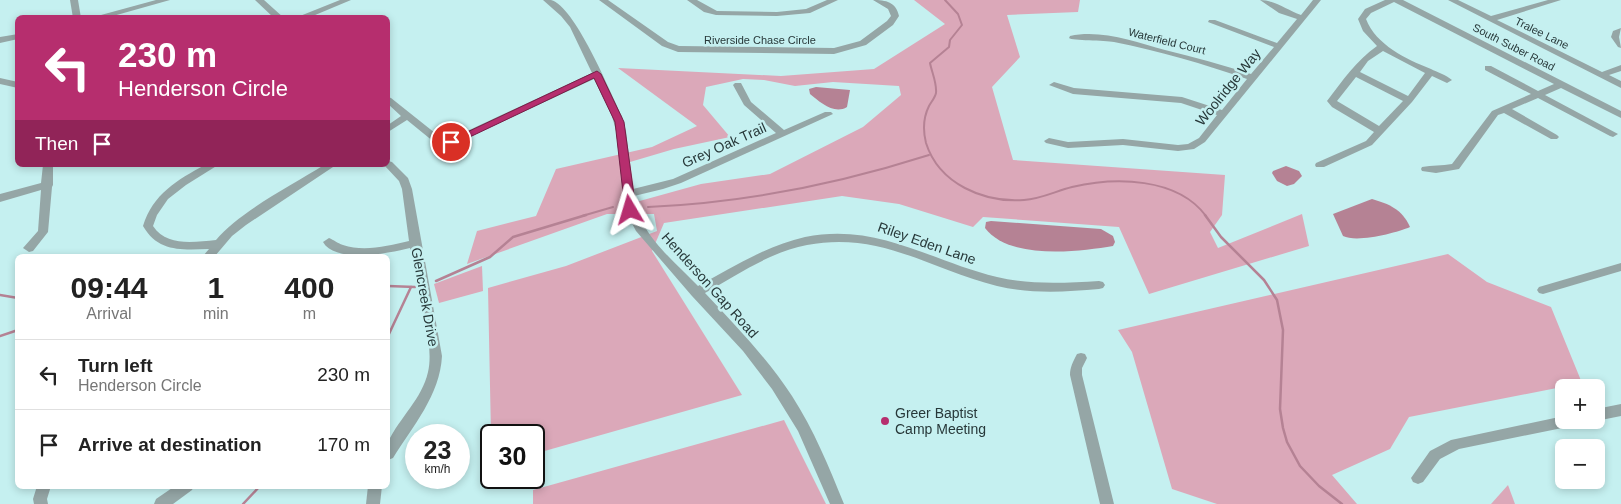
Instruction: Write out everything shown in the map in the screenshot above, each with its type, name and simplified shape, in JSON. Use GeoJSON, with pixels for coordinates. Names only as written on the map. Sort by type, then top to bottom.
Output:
{"type":"FeatureCollection","features":[{"type":"Feature","properties":{"kind":"street"},"geometry":{"type":"LineString","coordinates":[[74,0],[76,15]]}},
{"type":"Feature","properties":{"kind":"street"},"geometry":{"type":"LineString","coordinates":[[106,15],[166,0]]}},
{"type":"Feature","properties":{"kind":"street"},"geometry":{"type":"LineString","coordinates":[[259,0],[276,15]]}},
{"type":"Feature","properties":{"kind":"street"},"geometry":{"type":"LineString","coordinates":[[307,15],[347,0]]}},
{"type":"Feature","properties":{"kind":"street","name":"Henderson Gap Road"},"geometry":{"type":"LineString","coordinates":[[547,0],[571,22],[620,122],[630,210],[641,231],[778,385],[806,432],[838,504]]}},
{"type":"Feature","properties":{"kind":"street","name":"Riverside Chase Circle"},"geometry":{"type":"LineString","coordinates":[[603,0],[665,44],[678,50],[806,52],[842,50],[868,40],[890,23],[895,16],[889,6],[877,0]]}},
{"type":"Feature","properties":{"kind":"street"},"geometry":{"type":"LineString","coordinates":[[691,0],[716,13],[776,14],[807,11],[834,0]]}},
{"type":"Feature","properties":{"kind":"street"},"geometry":{"type":"LineString","coordinates":[[1264,0],[1282,11],[1302,18]]}},
{"type":"Feature","properties":{"kind":"street","name":"Woolridge Way"},"geometry":{"type":"LineString","coordinates":[[1049,141],[1068,145],[1123,142],[1183,148],[1195,145],[1202,140],[1224,114],[1317,0]]}},
{"type":"Feature","properties":{"kind":"street"},"geometry":{"type":"LineString","coordinates":[[1392,0],[1368,11],[1362,19],[1363,26],[1382,47],[1446,80]]}},
{"type":"Feature","properties":{"kind":"street","name":"South Suber Road"},"geometry":{"type":"LineString","coordinates":[[1398,0],[1621,115]]}},
{"type":"Feature","properties":{"kind":"street","name":"Tralee Lane"},"geometry":{"type":"LineString","coordinates":[[1452,0],[1621,85]]}},
{"type":"Feature","properties":{"kind":"street"},"geometry":{"type":"LineString","coordinates":[[1490,19],[1558,0]]}},
{"type":"Feature","properties":{"kind":"street"},"geometry":{"type":"LineString","coordinates":[[1212,22],[1279,46]]}},
{"type":"Feature","properties":{"kind":"street"},"geometry":{"type":"LineString","coordinates":[[1621,31],[1616,33],[1615,37],[1621,45]]}},
{"type":"Feature","properties":{"kind":"street","name":"Waterfield Court"},"geometry":{"type":"LineString","coordinates":[[1073,38],[1089,36],[1124,42],[1206,62],[1253,78]]}},
{"type":"Feature","properties":{"kind":"street"},"geometry":{"type":"LineString","coordinates":[[0,40],[15,37]]}},
{"type":"Feature","properties":{"kind":"street"},"geometry":{"type":"LineString","coordinates":[[1380,131],[1333,103],[1333,100],[1365,59],[1382,47]]}},
{"type":"Feature","properties":{"kind":"street"},"geometry":{"type":"LineString","coordinates":[[1488,68],[1613,134]]}},
{"type":"Feature","properties":{"kind":"street"},"geometry":{"type":"LineString","coordinates":[[1602,75],[1621,68]]}},
{"type":"Feature","properties":{"kind":"street"},"geometry":{"type":"LineString","coordinates":[[1354,72],[1409,100]]}},
{"type":"Feature","properties":{"kind":"street"},"geometry":{"type":"LineString","coordinates":[[1320,164],[1369,143],[1409,100],[1431,72]]}},
{"type":"Feature","properties":{"kind":"street"},"geometry":{"type":"LineString","coordinates":[[390,102],[437,140],[451,142],[597,74]]}},
{"type":"Feature","properties":{"kind":"street"},"geometry":{"type":"LineString","coordinates":[[0,81],[15,84]]}},
{"type":"Feature","properties":{"kind":"street"},"geometry":{"type":"LineString","coordinates":[[1426,169],[1449,169],[1458,165],[1494,113],[1562,84]]}},
{"type":"Feature","properties":{"kind":"street"},"geometry":{"type":"LineString","coordinates":[[1054,85],[1073,91],[1182,100],[1224,114]]}},
{"type":"Feature","properties":{"kind":"street"},"geometry":{"type":"LineString","coordinates":[[738,86],[747,103],[783,134]]}},
{"type":"Feature","properties":{"kind":"street"},"geometry":{"type":"LineString","coordinates":[[1503,108],[1554,137]]}},
{"type":"Feature","properties":{"kind":"street","name":"Grey Oak Trail"},"geometry":{"type":"LineString","coordinates":[[629,193],[677,181],[828,114]]}},
{"type":"Feature","properties":{"kind":"street"},"geometry":{"type":"LineString","coordinates":[[390,128],[407,116]]}},
{"type":"Feature","properties":{"kind":"street","name":"Glencreek Drive"},"geometry":{"type":"LineString","coordinates":[[390,166],[404,180],[415,243],[432,319],[435,370],[429,390],[390,451]]}},
{"type":"Feature","properties":{"kind":"street"},"geometry":{"type":"LineString","coordinates":[[29,248],[43,232],[48,167]]}},
{"type":"Feature","properties":{"kind":"street"},"geometry":{"type":"LineString","coordinates":[[209,167],[161,198],[152,211],[148,226],[151,233],[157,239],[168,243],[182,245],[218,244]]}},
{"type":"Feature","properties":{"kind":"street"},"geometry":{"type":"LineString","coordinates":[[210,254],[228,233],[242,222],[328,167]]}},
{"type":"Feature","properties":{"kind":"street"},"geometry":{"type":"LineString","coordinates":[[0,198],[48,185]]}},
{"type":"Feature","properties":{"kind":"street","name":"Riley Eden Lane"},"geometry":{"type":"LineString","coordinates":[[696,293],[779,249],[807,240],[833,237],[882,241],[983,278],[1019,286],[1045,288],[1098,285]]}},
{"type":"Feature","properties":{"kind":"street"},"geometry":{"type":"LineString","coordinates":[[329,242],[344,250],[362,252],[386,250],[415,243]]}},
{"type":"Feature","properties":{"kind":"street"},"geometry":{"type":"LineString","coordinates":[[1543,290],[1621,267]]}},
{"type":"Feature","properties":{"kind":"street"},"geometry":{"type":"LineString","coordinates":[[1081,358],[1076,368],[1076,376],[1107,504]]}},
{"type":"Feature","properties":{"kind":"street"},"geometry":{"type":"LineString","coordinates":[[1605,413],[1621,410]]}},
{"type":"Feature","properties":{"kind":"street"},"geometry":{"type":"LineString","coordinates":[[1418,478],[1435,455],[1456,444],[1555,424]]}},
{"type":"Feature","properties":{"kind":"street"},"geometry":{"type":"LineString","coordinates":[[41,504],[44,489]]}},
{"type":"Feature","properties":{"kind":"street"},"geometry":{"type":"LineString","coordinates":[[161,504],[183,489]]}},
{"type":"Feature","properties":{"kind":"street"},"geometry":{"type":"LineString","coordinates":[[372,504],[374,489]]}},
{"type":"Feature","properties":{"kind":"shaded area"},"geometry":{"type":"Polygon","coordinates":[[[914,0],[1080,0],[1078,12],[1007,15],[1020,57],[992,87],[1013,160],[1225,175],[1222,215],[1210,232],[1218,248],[1302,214],[1309,246],[1149,294],[1119,227],[983,217],[973,227],[899,204],[842,196],[664,223],[652,251],[742,395],[545,451],[545,424],[491,424],[488,288],[566,266],[657,231],[654,214],[607,214],[467,264],[477,231],[536,216],[556,169],[652,147],[697,126],[618,68],[781,76],[874,69],[945,24],[914,0]],[[743,79],[706,87],[703,105],[730,137],[674,149],[630,162],[636,202],[701,184],[770,174],[863,127],[901,95],[899,86],[833,82],[795,86],[764,80],[743,79]]]}},
{"type":"Feature","properties":{"kind":"shaded area"},"geometry":{"type":"Polygon","coordinates":[[[816,87],[850,90],[847,107],[832,109],[823,104],[810,94],[809,89],[816,87]]]}},
{"type":"Feature","properties":{"kind":"shaded area"},"geometry":{"type":"Polygon","coordinates":[[[1286,166],[1299,171],[1302,176],[1294,184],[1287,186],[1277,181],[1272,173],[1286,166]]]}},
{"type":"Feature","properties":{"kind":"shaded area"},"geometry":{"type":"Polygon","coordinates":[[[1372,199],[1394,208],[1403,216],[1410,227],[1367,238],[1343,236],[1333,214],[1372,199]]]}},
{"type":"Feature","properties":{"kind":"shaded area"},"geometry":{"type":"Polygon","coordinates":[[[986,222],[1101,229],[1113,236],[1115,242],[1113,246],[1082,250],[1045,251],[1027,249],[1010,245],[996,238],[985,228],[986,222]]]}},
{"type":"Feature","properties":{"kind":"shaded area"},"geometry":{"type":"Polygon","coordinates":[[[1448,254],[1487,282],[1551,307],[1580,379],[1555,379],[1555,388],[1409,417],[1390,449],[1332,475],[1357,504],[1217,504],[1172,489],[1132,352],[1118,330],[1448,254]]]}},
{"type":"Feature","properties":{"kind":"shaded area"},"geometry":{"type":"Polygon","coordinates":[[[482,266],[483,291],[439,303],[434,284],[482,266]]]}},
{"type":"Feature","properties":{"kind":"shaded area"},"geometry":{"type":"Polygon","coordinates":[[[784,420],[826,504],[533,504],[533,490],[545,489],[545,487],[784,420]]]}},
{"type":"Feature","properties":{"kind":"shaded area"},"geometry":{"type":"Polygon","coordinates":[[[1508,485],[1515,504],[1491,504],[1508,485]]]}},
{"type":"Feature","properties":{"kind":"waterway"},"geometry":{"type":"LineString","coordinates":[[945,0],[958,14],[962,25],[950,40],[949,47],[930,63],[936,93],[927,111],[924,129],[926,143],[932,157],[941,170],[952,180],[979,194],[1009,200],[1036,198],[1089,184],[1126,181],[1144,183],[1162,187],[1179,194],[1194,203],[1206,216]]}},
{"type":"Feature","properties":{"kind":"waterway"},"geometry":{"type":"LineString","coordinates":[[648,207],[720,201],[790,190],[860,175],[929,155]]}},
{"type":"Feature","properties":{"kind":"waterway"},"geometry":{"type":"LineString","coordinates":[[582,216],[613,207]]}},
{"type":"Feature","properties":{"kind":"waterway"},"geometry":{"type":"LineString","coordinates":[[436,281],[490,257],[513,237],[586,215]]}},
{"type":"Feature","properties":{"kind":"waterway"},"geometry":{"type":"LineString","coordinates":[[1205,215],[1221,237],[1264,280],[1277,300],[1283,330],[1280,409],[1287,442],[1300,466],[1319,486],[1342,504]]}},
{"type":"Feature","properties":{"kind":"waterway"},"geometry":{"type":"LineString","coordinates":[[390,286],[415,287]]}},
{"type":"Feature","properties":{"kind":"waterway"},"geometry":{"type":"LineString","coordinates":[[390,332],[411,287]]}},
{"type":"Feature","properties":{"kind":"waterway"},"geometry":{"type":"LineString","coordinates":[[0,295],[15,298]]}},
{"type":"Feature","properties":{"kind":"waterway"},"geometry":{"type":"LineString","coordinates":[[0,336],[15,331]]}},
{"type":"Feature","properties":{"kind":"waterway"},"geometry":{"type":"LineString","coordinates":[[243,504],[257,489]]}},
{"type":"Feature","properties":{"kind":"place","name":"Greer Baptist Camp Meeting"},"geometry":{"type":"Point","coordinates":[885,421]}},
{"type":"Feature","properties":{"kind":"route"},"geometry":{"type":"LineString","coordinates":[[451,142],[597,74],[620,122],[630,210]]}}]}
